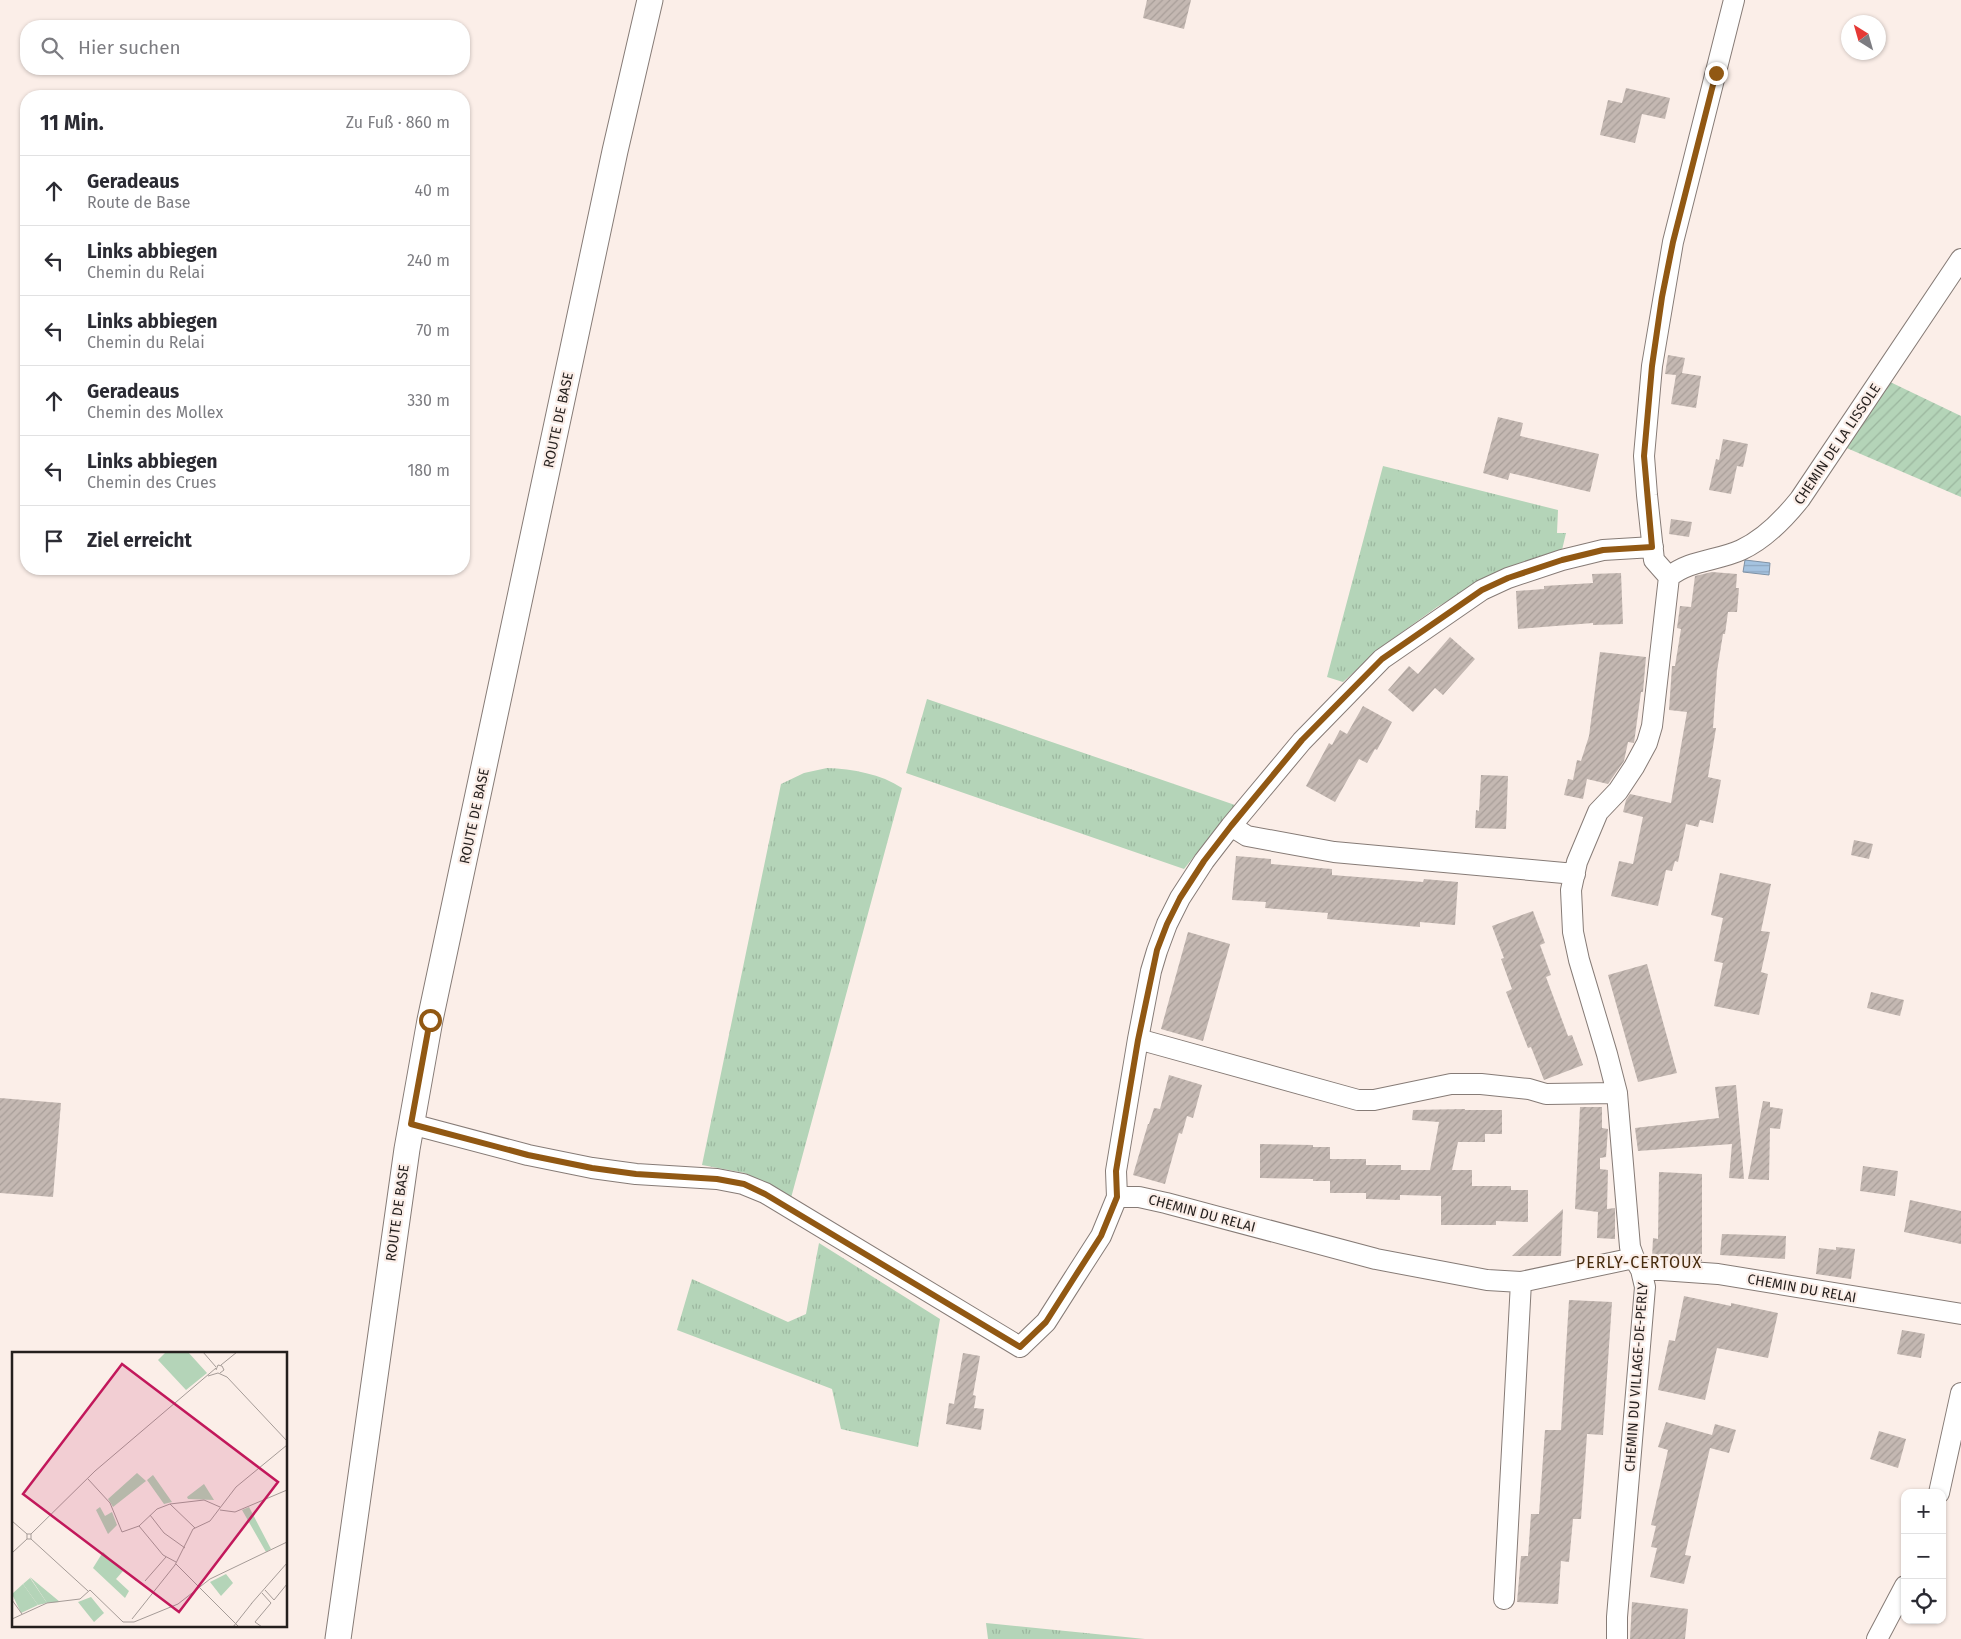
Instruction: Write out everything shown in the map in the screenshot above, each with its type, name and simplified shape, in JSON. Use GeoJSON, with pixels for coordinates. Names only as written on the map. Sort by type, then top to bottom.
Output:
{"type":"FeatureCollection","features":[{"type":"Feature","properties":{"kind":"main road","name":"ROUTE DE BASE"},"geometry":{"type":"LineString","coordinates":[[338,1639],[390,1259],[411,1124],[432,1010],[615,151],[650,0]]}},
{"type":"Feature","properties":{"kind":"street"},"geometry":{"type":"LineString","coordinates":[[1669,577],[1654,560],[1644,456],[1652,366],[1662,297],[1676,226],[1734,0]]}},
{"type":"Feature","properties":{"kind":"street","name":"CHEMIN DE LA LISSOLE"},"geometry":{"type":"LineString","coordinates":[[1669,577],[1679,569],[1741,550],[1774,528],[1788,514],[1800,499],[1961,259]]}},
{"type":"Feature","properties":{"kind":"street"},"geometry":{"type":"LineString","coordinates":[[411,1124],[528,1155],[592,1168],[636,1174],[717,1179],[744,1184],[772,1198],[1020,1347],[1046,1322],[1101,1236],[1117,1197],[1116,1171],[1138,1040],[1152,971],[1167,924],[1180,898],[1199,868],[1231,826],[1302,740],[1374,666],[1474,596],[1508,578],[1562,560],[1603,550],[1652,547]]}},
{"type":"Feature","properties":{"kind":"street","name":"CHEMIN DU VILLAGE-DE-PERLY"},"geometry":{"type":"LineString","coordinates":[[1617,1639],[1617,1617],[1645,1287],[1638,1264],[1630,1247],[1616,1093],[1607,1054],[1579,960],[1573,932],[1571,890],[1586,838],[1598,812],[1618,790],[1634,767],[1647,743],[1652,726],[1669,577]]}},
{"type":"Feature","properties":{"kind":"street"},"geometry":{"type":"LineString","coordinates":[[1231,826],[1247,836],[1334,852],[1575,874]]}},
{"type":"Feature","properties":{"kind":"street"},"geometry":{"type":"LineString","coordinates":[[1138,1040],[1358,1100],[1374,1100],[1451,1084],[1481,1084],[1529,1089],[1546,1094],[1616,1093]]}},
{"type":"Feature","properties":{"kind":"street","name":"CHEMIN DU RELAI"},"geometry":{"type":"LineString","coordinates":[[1117,1197],[1139,1197],[1166,1203],[1386,1261],[1487,1280],[1522,1282],[1556,1276],[1592,1265],[1638,1264],[1661,1270],[1718,1274],[1961,1314]]}},
{"type":"Feature","properties":{"kind":"street"},"geometry":{"type":"LineString","coordinates":[[1504,1599],[1522,1282]]}},
{"type":"Feature","properties":{"kind":"street"},"geometry":{"type":"LineString","coordinates":[[1939,1489],[1961,1393]]}},
{"type":"Feature","properties":{"kind":"street"},"geometry":{"type":"LineString","coordinates":[[1877,1639],[1901,1594]]}},
{"type":"Feature","properties":{"kind":"green space"},"geometry":{"type":"Polygon","coordinates":[[[1886,380],[1961,416],[1961,497],[1842,446],[1886,380]]]}},
{"type":"Feature","properties":{"kind":"green space"},"geometry":{"type":"Polygon","coordinates":[[[1383,466],[1558,510],[1557,533],[1566,533],[1562,550],[1494,575],[1437,607],[1384,645],[1343,682],[1327,677],[1383,466]]]}},
{"type":"Feature","properties":{"kind":"green space"},"geometry":{"type":"Polygon","coordinates":[[[927,699],[1235,805],[1184,869],[906,773],[927,699]]]}},
{"type":"Feature","properties":{"kind":"green space"},"geometry":{"type":"Polygon","coordinates":[[[827,768],[866,773],[885,779],[902,788],[791,1198],[745,1173],[702,1165],[781,784],[804,773],[827,768]]]}},
{"type":"Feature","properties":{"kind":"green space"},"geometry":{"type":"Polygon","coordinates":[[[819,1243],[940,1319],[918,1447],[841,1429],[832,1389],[677,1330],[692,1279],[788,1322],[806,1314],[819,1243]]]}},
{"type":"Feature","properties":{"kind":"green space"},"geometry":{"type":"Polygon","coordinates":[[[986,1623],[1145,1639],[988,1639],[986,1623]]]}},
{"type":"Feature","properties":{"kind":"water"},"geometry":{"type":"Polygon","coordinates":[[[1745,560],[1770,563],[1769,575],[1743,572],[1745,560]]]}},
{"type":"Feature","properties":{"kind":"building"},"geometry":{"type":"Polygon","coordinates":[[[1147,0],[1191,0],[1184,29],[1143,18],[1147,0]]]}},
{"type":"Feature","properties":{"kind":"building"},"geometry":{"type":"Polygon","coordinates":[[[1626,88],[1670,98],[1665,119],[1642,114],[1635,143],[1600,135],[1608,100],[1622,103],[1626,88]]]}},
{"type":"Feature","properties":{"kind":"building"},"geometry":{"type":"Polygon","coordinates":[[[1668,355],[1685,358],[1682,373],[1701,376],[1696,408],[1671,404],[1676,375],[1665,374],[1668,355]]]}},
{"type":"Feature","properties":{"kind":"building"},"geometry":{"type":"Polygon","coordinates":[[[1498,417],[1523,423],[1520,436],[1599,454],[1590,492],[1510,473],[1508,480],[1483,473],[1498,417]]]}},
{"type":"Feature","properties":{"kind":"building"},"geometry":{"type":"Polygon","coordinates":[[[1723,439],[1748,444],[1743,467],[1737,466],[1731,494],[1709,490],[1716,459],[1719,460],[1723,439]]]}},
{"type":"Feature","properties":{"kind":"building"},"geometry":{"type":"Polygon","coordinates":[[[1671,519],[1692,522],[1689,537],[1669,534],[1671,519]]]}},
{"type":"Feature","properties":{"kind":"building"},"geometry":{"type":"Polygon","coordinates":[[[1712,572],[1737,574],[1736,588],[1739,588],[1737,612],[1728,612],[1717,671],[1713,728],[1716,728],[1708,777],[1721,780],[1713,823],[1700,820],[1698,827],[1686,824],[1678,862],[1675,861],[1672,871],[1666,870],[1658,906],[1611,896],[1619,861],[1633,864],[1643,817],[1623,812],[1626,800],[1630,794],[1671,803],[1687,712],[1669,710],[1672,666],[1675,666],[1681,629],[1677,628],[1680,606],[1691,607],[1695,576],[1712,572]]]}},
{"type":"Feature","properties":{"kind":"building"},"geometry":{"type":"Polygon","coordinates":[[[1621,573],[1623,624],[1593,625],[1593,623],[1518,629],[1516,591],[1544,589],[1544,586],[1593,583],[1592,574],[1621,573]]]}},
{"type":"Feature","properties":{"kind":"building"},"geometry":{"type":"Polygon","coordinates":[[[1450,637],[1475,659],[1443,695],[1435,688],[1413,712],[1388,690],[1409,666],[1418,674],[1450,637]]]}},
{"type":"Feature","properties":{"kind":"building"},"geometry":{"type":"Polygon","coordinates":[[[1600,652],[1646,657],[1643,692],[1641,692],[1634,743],[1628,742],[1624,761],[1608,784],[1587,779],[1583,799],[1564,795],[1568,779],[1573,780],[1577,760],[1581,761],[1589,736],[1600,652]]]}},
{"type":"Feature","properties":{"kind":"building"},"geometry":{"type":"Polygon","coordinates":[[[1363,706],[1392,722],[1377,750],[1375,749],[1367,763],[1359,759],[1335,802],[1306,786],[1329,743],[1332,745],[1340,730],[1347,734],[1363,706]]]}},
{"type":"Feature","properties":{"kind":"building"},"geometry":{"type":"Polygon","coordinates":[[[1481,775],[1508,776],[1506,829],[1475,828],[1476,810],[1479,811],[1481,775]]]}},
{"type":"Feature","properties":{"kind":"building"},"geometry":{"type":"Polygon","coordinates":[[[1854,840],[1873,844],[1869,859],[1851,855],[1854,840]]]}},
{"type":"Feature","properties":{"kind":"building"},"geometry":{"type":"Polygon","coordinates":[[[1236,856],[1271,859],[1271,864],[1332,869],[1332,875],[1423,882],[1424,879],[1458,882],[1455,925],[1420,922],[1420,927],[1327,919],[1328,913],[1265,908],[1266,902],[1232,900],[1236,856]]]}},
{"type":"Feature","properties":{"kind":"building"},"geometry":{"type":"Polygon","coordinates":[[[1720,873],[1771,884],[1761,931],[1770,932],[1761,972],[1768,974],[1759,1015],[1714,1006],[1723,963],[1714,961],[1723,918],[1711,915],[1720,873]]]}},
{"type":"Feature","properties":{"kind":"building"},"geometry":{"type":"Polygon","coordinates":[[[1533,911],[1545,943],[1540,945],[1551,975],[1546,977],[1568,1036],[1572,1035],[1583,1065],[1544,1080],[1531,1047],[1528,1048],[1506,992],[1512,989],[1501,959],[1504,958],[1492,926],[1533,911]]]}},
{"type":"Feature","properties":{"kind":"building"},"geometry":{"type":"Polygon","coordinates":[[[1188,932],[1230,944],[1203,1041],[1161,1029],[1188,932]]]}},
{"type":"Feature","properties":{"kind":"building"},"geometry":{"type":"Polygon","coordinates":[[[1647,964],[1677,1073],[1638,1082],[1608,975],[1647,964]]]}},
{"type":"Feature","properties":{"kind":"building"},"geometry":{"type":"Polygon","coordinates":[[[1871,992],[1904,1000],[1900,1016],[1867,1008],[1871,992]]]}},
{"type":"Feature","properties":{"kind":"building"},"geometry":{"type":"Polygon","coordinates":[[[1169,1075],[1202,1085],[1193,1118],[1187,1116],[1182,1134],[1179,1133],[1165,1184],[1133,1175],[1148,1124],[1154,1108],[1160,1109],[1169,1075]]]}},
{"type":"Feature","properties":{"kind":"building"},"geometry":{"type":"Polygon","coordinates":[[[1736,1085],[1744,1179],[1729,1178],[1732,1144],[1638,1151],[1635,1128],[1719,1118],[1715,1087],[1736,1085]]]}},
{"type":"Feature","properties":{"kind":"building"},"geometry":{"type":"Polygon","coordinates":[[[0,1098],[61,1103],[53,1197],[0,1193],[0,1098]]]}},
{"type":"Feature","properties":{"kind":"building"},"geometry":{"type":"Polygon","coordinates":[[[1763,1101],[1770,1102],[1770,1107],[1783,1109],[1780,1129],[1770,1128],[1769,1180],[1748,1179],[1763,1101]]]}},
{"type":"Feature","properties":{"kind":"building"},"geometry":{"type":"Polygon","coordinates":[[[1580,1107],[1602,1107],[1602,1128],[1608,1129],[1606,1157],[1600,1158],[1600,1169],[1608,1170],[1607,1209],[1615,1208],[1615,1239],[1597,1238],[1598,1212],[1575,1209],[1580,1107]]]}},
{"type":"Feature","properties":{"kind":"building"},"geometry":{"type":"Polygon","coordinates":[[[1413,1110],[1502,1110],[1502,1134],[1485,1134],[1485,1142],[1458,1142],[1452,1170],[1472,1170],[1472,1186],[1511,1186],[1511,1190],[1528,1190],[1528,1222],[1496,1221],[1496,1225],[1441,1225],[1441,1196],[1400,1195],[1400,1200],[1366,1199],[1366,1193],[1330,1193],[1330,1181],[1260,1178],[1260,1144],[1330,1147],[1330,1159],[1366,1159],[1366,1165],[1401,1165],[1401,1170],[1430,1170],[1439,1122],[1412,1120],[1413,1110]]]}},
{"type":"Feature","properties":{"kind":"building"},"geometry":{"type":"Polygon","coordinates":[[[1863,1166],[1898,1171],[1895,1196],[1860,1191],[1863,1166]]]}},
{"type":"Feature","properties":{"kind":"building"},"geometry":{"type":"Polygon","coordinates":[[[1659,1172],[1702,1174],[1702,1261],[1652,1258],[1653,1238],[1658,1239],[1659,1172]]]}},
{"type":"Feature","properties":{"kind":"building"},"geometry":{"type":"Polygon","coordinates":[[[1910,1200],[1961,1211],[1961,1244],[1904,1232],[1910,1200]]]}},
{"type":"Feature","properties":{"kind":"building"},"geometry":{"type":"Polygon","coordinates":[[[1563,1209],[1561,1256],[1512,1256],[1563,1209]]]}},
{"type":"Feature","properties":{"kind":"building"},"geometry":{"type":"Polygon","coordinates":[[[1722,1234],[1786,1236],[1785,1259],[1720,1255],[1722,1234]]]}},
{"type":"Feature","properties":{"kind":"building"},"geometry":{"type":"Polygon","coordinates":[[[1836,1247],[1855,1249],[1851,1279],[1816,1274],[1819,1248],[1836,1250],[1836,1247]]]}},
{"type":"Feature","properties":{"kind":"building"},"geometry":{"type":"Polygon","coordinates":[[[1684,1296],[1778,1313],[1768,1358],[1717,1348],[1705,1400],[1658,1390],[1669,1340],[1675,1341],[1684,1296]]]}},
{"type":"Feature","properties":{"kind":"building"},"geometry":{"type":"Polygon","coordinates":[[[1569,1300],[1612,1302],[1603,1435],[1587,1434],[1581,1519],[1573,1519],[1569,1562],[1561,1561],[1558,1604],[1517,1602],[1521,1556],[1528,1556],[1531,1514],[1539,1514],[1545,1430],[1561,1430],[1569,1300]]]}},
{"type":"Feature","properties":{"kind":"building"},"geometry":{"type":"Polygon","coordinates":[[[1902,1330],[1925,1334],[1921,1358],[1897,1354],[1902,1330]]]}},
{"type":"Feature","properties":{"kind":"building"},"geometry":{"type":"Polygon","coordinates":[[[963,1353],[980,1356],[973,1395],[976,1396],[974,1408],[984,1409],[981,1430],[946,1424],[949,1403],[954,1404],[963,1353]]]}},
{"type":"Feature","properties":{"kind":"building"},"geometry":{"type":"Polygon","coordinates":[[[1666,1422],[1712,1435],[1715,1424],[1736,1430],[1729,1453],[1710,1448],[1685,1555],[1691,1556],[1684,1584],[1650,1577],[1657,1548],[1651,1547],[1656,1526],[1651,1525],[1668,1450],[1658,1447],[1666,1422]]]}},
{"type":"Feature","properties":{"kind":"building"},"geometry":{"type":"Polygon","coordinates":[[[1879,1431],[1906,1439],[1898,1468],[1870,1459],[1879,1431]]]}},
{"type":"Feature","properties":{"kind":"building"},"geometry":{"type":"Polygon","coordinates":[[[1632,1602],[1688,1609],[1685,1639],[1630,1639],[1632,1602]]]}},
{"type":"Feature","properties":{"kind":"district","name":"PERLY-CERTOUX"},"geometry":{"type":"Point","coordinates":[1639,1262]}},
{"type":"Feature","properties":{"kind":"route"},"geometry":{"type":"LineString","coordinates":[[430,1020],[411,1124],[528,1155],[592,1168],[636,1174],[717,1179],[744,1184],[765,1194],[1020,1347],[1046,1322],[1101,1236],[1117,1197],[1116,1171],[1138,1040],[1157,950],[1180,898],[1204,861],[1231,826],[1302,740],[1382,659],[1482,590],[1508,578],[1562,560],[1603,550],[1652,547],[1644,456],[1652,366],[1662,297],[1673,242],[1716,73]]}}]}
